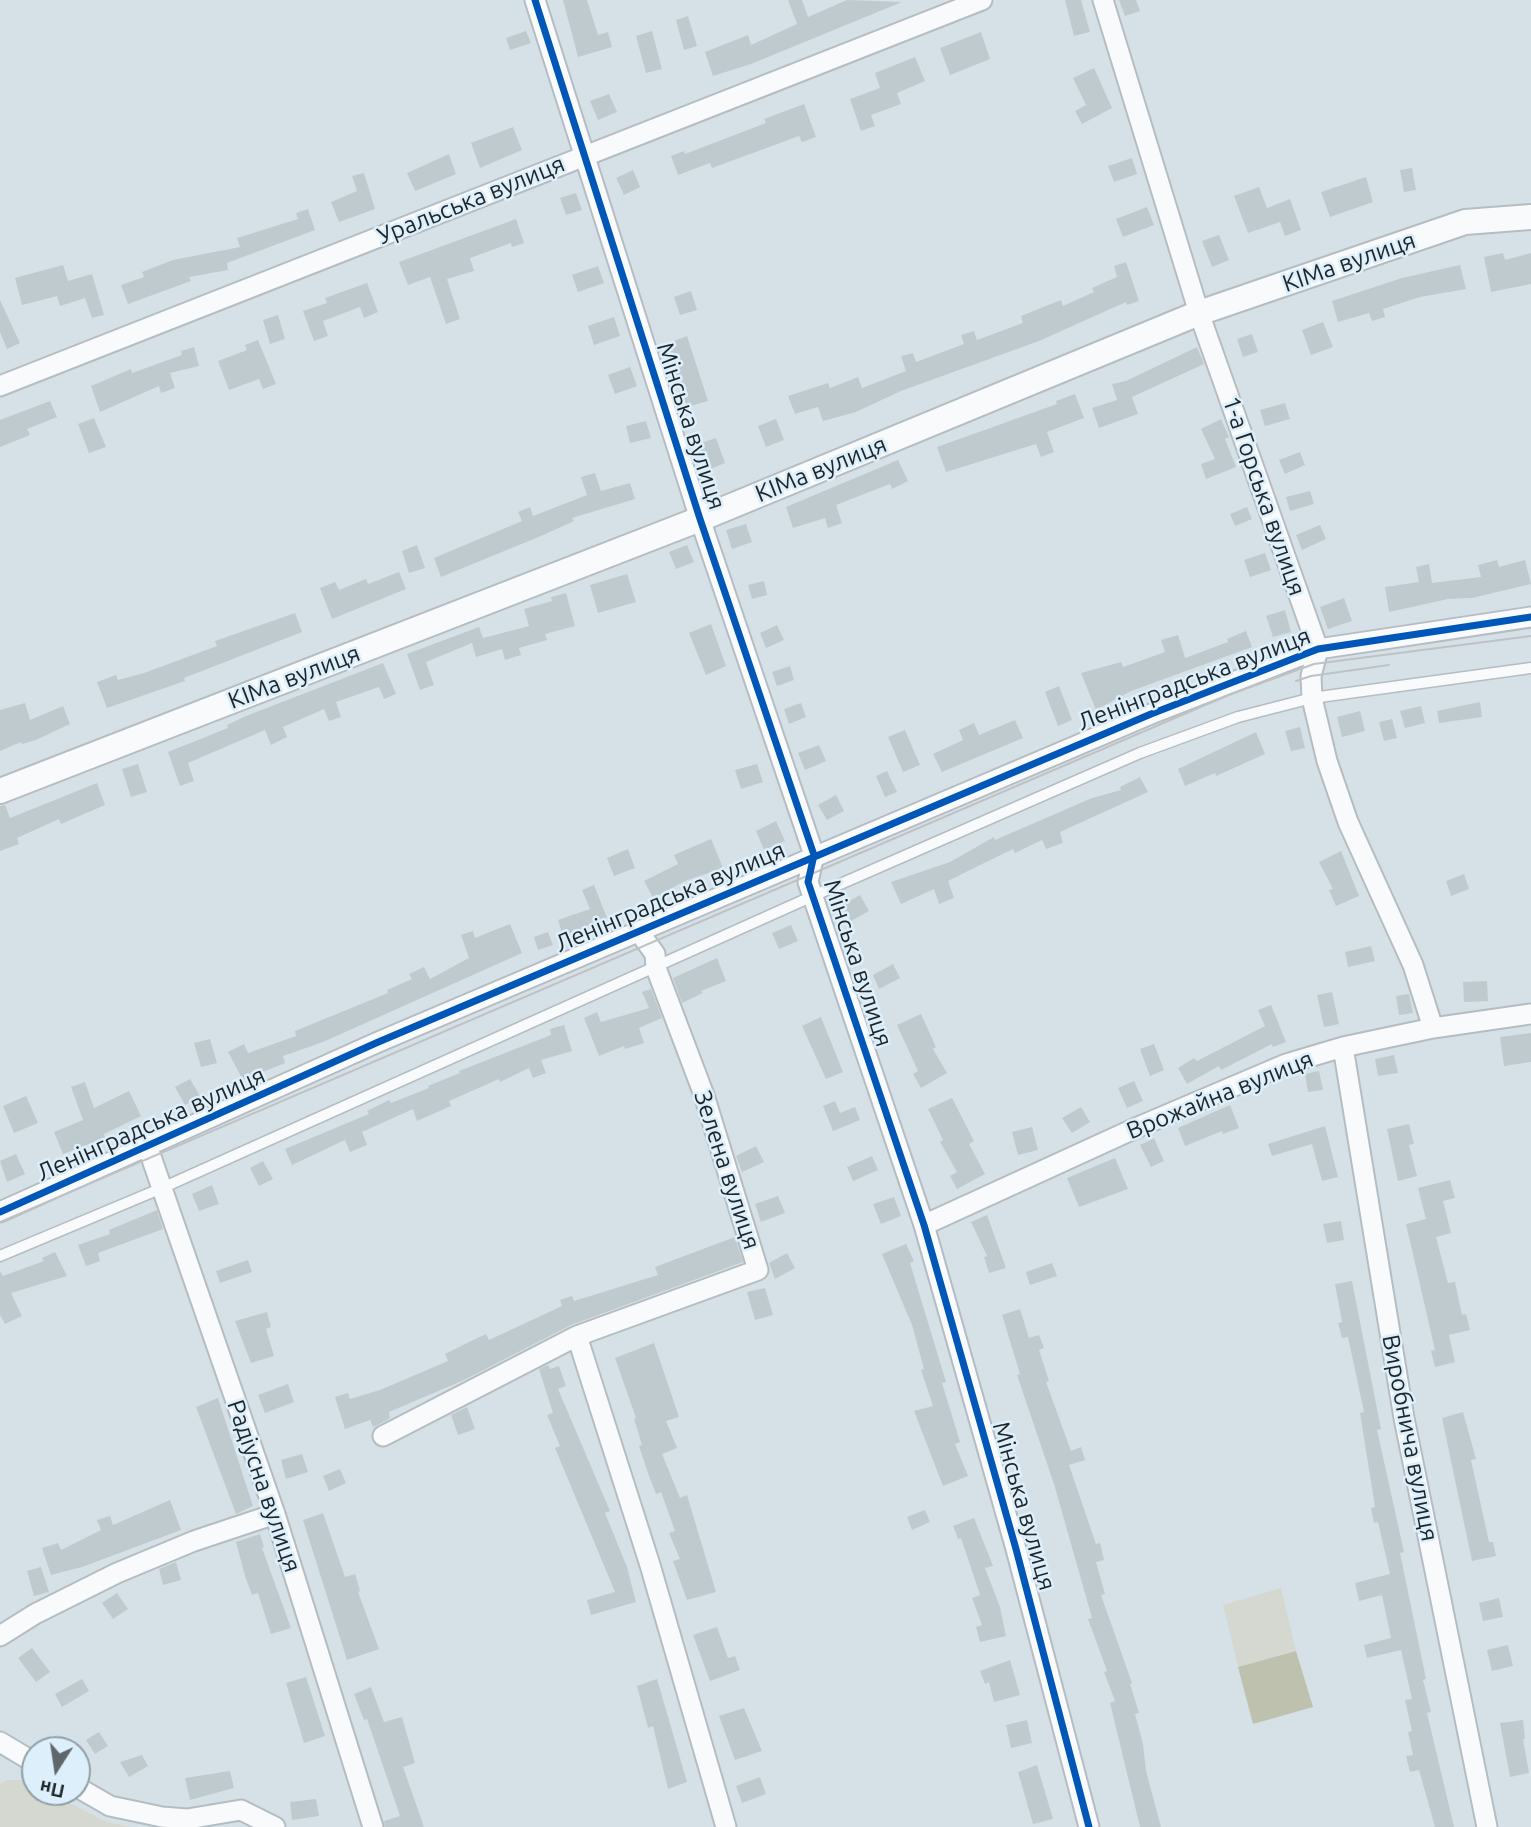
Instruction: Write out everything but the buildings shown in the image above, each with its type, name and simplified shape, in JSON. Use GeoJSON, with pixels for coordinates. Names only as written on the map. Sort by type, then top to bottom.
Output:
{"type":"FeatureCollection","features":[{"type":"Feature","properties":{"kind":"street","name":"Мінська вулиця"},"geometry":{"type":"LineString","coordinates":[[535,0],[700,519],[814,855],[808,882],[924,1225],[1016,1549],[1089,1827]]}},
{"type":"Feature","properties":{"kind":"street","name":"Уральська вулиця"},"geometry":{"type":"LineString","coordinates":[[0,386],[982,0]]}},
{"type":"Feature","properties":{"kind":"street","name":"1-а Горська вулиця"},"geometry":{"type":"LineString","coordinates":[[1103,0],[1199,313],[1318,649]]}},
{"type":"Feature","properties":{"kind":"street","name":"КІМа вулиця"},"geometry":{"type":"LineString","coordinates":[[0,790],[700,519],[1199,313],[1465,222],[1531,217]]}},
{"type":"Feature","properties":{"kind":"street","name":"Ленінградська вулиця"},"geometry":{"type":"LineString","coordinates":[[0,1212],[148,1148],[376,1043],[814,855],[1151,714],[1318,649],[1531,617]]}},
{"type":"Feature","properties":{"kind":"street"},"geometry":{"type":"LineString","coordinates":[[1318,649],[1311,676],[1312,698],[1327,761],[1348,822],[1413,965],[1433,1028]]}},
{"type":"Feature","properties":{"kind":"street","name":"Зелена вулиця"},"geometry":{"type":"LineString","coordinates":[[383,1436],[576,1336],[758,1270],[704,1095],[656,968],[655,954],[639,932]]}},
{"type":"Feature","properties":{"kind":"street","name":"Врожайна вулиця"},"geometry":{"type":"LineString","coordinates":[[924,1225],[1163,1116],[1286,1064],[1343,1046],[1433,1028],[1531,1014]]}},
{"type":"Feature","properties":{"kind":"street","name":"Виробнича вулиця"},"geometry":{"type":"LineString","coordinates":[[1343,1046],[1404,1418],[1487,1827]]}},
{"type":"Feature","properties":{"kind":"street","name":"Радіусна вулиця"},"geometry":{"type":"LineString","coordinates":[[148,1148],[275,1514],[373,1827]]}},
{"type":"Feature","properties":{"kind":"street"},"geometry":{"type":"LineString","coordinates":[[576,1336],[650,1565],[726,1827]]}},
{"type":"Feature","properties":{"kind":"street"},"geometry":{"type":"LineString","coordinates":[[0,1636],[35,1614],[117,1573],[194,1541],[275,1514]]}},
{"type":"Feature","properties":{"kind":"street"},"geometry":{"type":"LineString","coordinates":[[0,1742],[21,1755]]}},
{"type":"Feature","properties":{"kind":"street"},"geometry":{"type":"LineString","coordinates":[[91,1795],[110,1806],[162,1817],[187,1819],[241,1810],[275,1827]]}},
{"type":"Feature","properties":{"kind":"lane"},"geometry":{"type":"LineString","coordinates":[[0,1256],[162,1188],[813,896],[1140,753],[1238,717],[1312,698],[1531,668]]}},
{"type":"Feature","properties":{"kind":"shaded area"},"geometry":{"type":"Polygon","coordinates":[[[1281,1588],[1296,1651],[1238,1667],[1223,1605],[1281,1588]]]}},
{"type":"Feature","properties":{"kind":"shaded area"},"geometry":{"type":"Polygon","coordinates":[[[1296,1651],[1313,1707],[1253,1724],[1238,1667],[1296,1651]]]}},
{"type":"Feature","properties":{"kind":"shaded area"},"geometry":{"type":"Polygon","coordinates":[[[7,1780],[21,1780],[21,1806],[76,1806],[107,1822],[131,1827],[0,1827],[0,1784],[7,1780]]]}},
{"type":"Feature","properties":{"kind":"tram line"},"geometry":{"type":"LineString","coordinates":[[0,1222],[1231,694],[1314,664],[1531,636]]}},
{"type":"Feature","properties":{"kind":"tram line"},"geometry":{"type":"LineString","coordinates":[[1296,681],[1311,676],[1389,665]]}},
{"type":"Feature","properties":{"kind":"cycle path"},"geometry":{"type":"LineString","coordinates":[[535,0],[700,519],[814,855],[808,882],[924,1225],[1016,1549],[1089,1827]]}},
{"type":"Feature","properties":{"kind":"cycle path"},"geometry":{"type":"LineString","coordinates":[[0,1212],[376,1043],[1151,714],[1318,649],[1531,617]]}}]}
